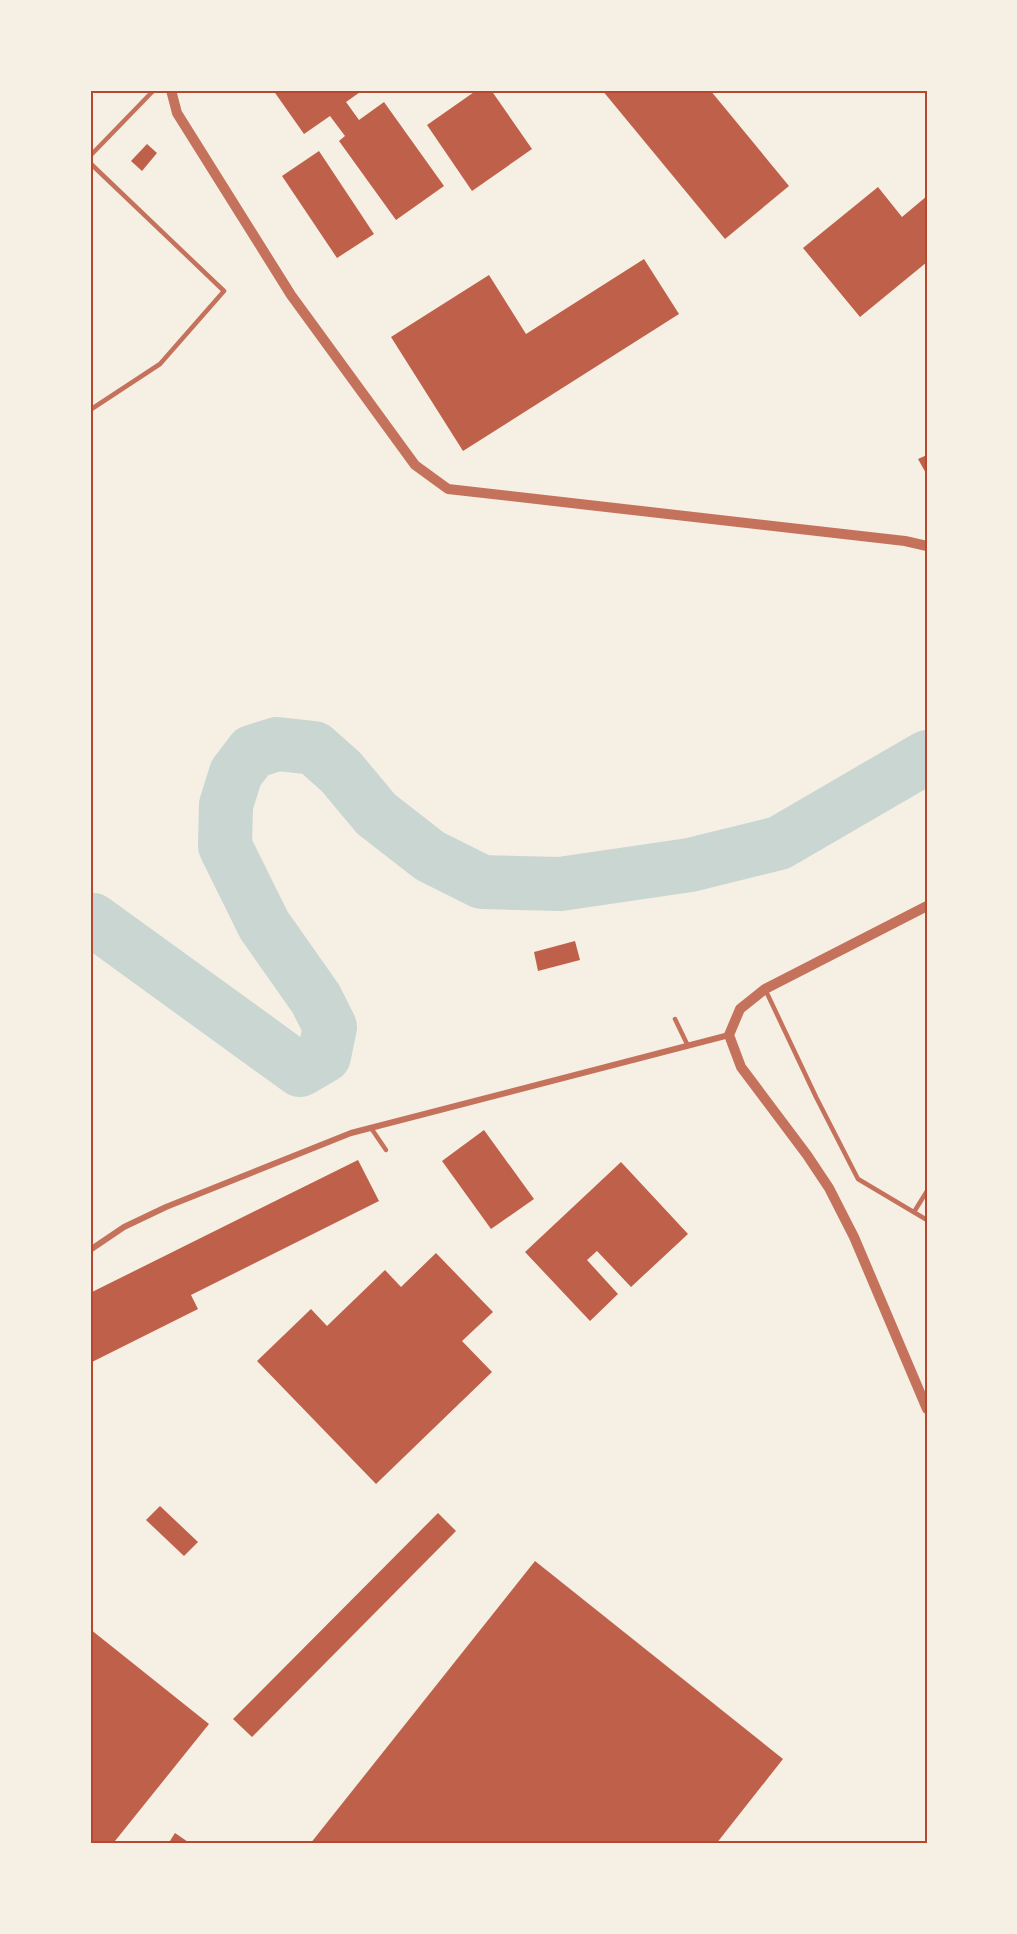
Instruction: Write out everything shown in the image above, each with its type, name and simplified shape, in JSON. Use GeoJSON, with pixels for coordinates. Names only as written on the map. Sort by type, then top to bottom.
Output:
{"type":"FeatureCollection","features":[{"type":"Feature","properties":{"kind":"street"},"geometry":{"type":"LineString","coordinates":[[171,90],[177,113],[291,295],[415,465],[447,489],[905,541],[927,546]]}},
{"type":"Feature","properties":{"kind":"street"},"geometry":{"type":"LineString","coordinates":[[924,912],[765,989],[740,1009],[729,1035],[741,1067],[829,1188],[854,1237],[927,1409]]}},
{"type":"Feature","properties":{"kind":"street"},"geometry":{"type":"LineString","coordinates":[[90,1250],[124,1227],[166,1207],[340,1138],[729,1035]]}},
{"type":"Feature","properties":{"kind":"lane"},"geometry":{"type":"LineString","coordinates":[[90,156],[154,90]]}},
{"type":"Feature","properties":{"kind":"lane"},"geometry":{"type":"LineString","coordinates":[[90,163],[224,291],[160,364],[90,410]]}},
{"type":"Feature","properties":{"kind":"lane"},"geometry":{"type":"LineString","coordinates":[[765,989],[858,1179],[927,1220]]}},
{"type":"Feature","properties":{"kind":"lane"},"geometry":{"type":"LineString","coordinates":[[675,1019],[688,1046]]}},
{"type":"Feature","properties":{"kind":"lane"},"geometry":{"type":"LineString","coordinates":[[371,1128],[386,1149]]}},
{"type":"Feature","properties":{"kind":"lane"},"geometry":{"type":"LineString","coordinates":[[914,1212],[927,1191]]}},
{"type":"Feature","properties":{"kind":"building"},"geometry":{"type":"Polygon","coordinates":[[[273,90],[363,90],[346,102],[359,120],[384,102],[444,186],[396,220],[339,141],[345,136],[330,116],[304,134],[273,90]]]}},
{"type":"Feature","properties":{"kind":"building"},"geometry":{"type":"Polygon","coordinates":[[[477,90],[491,90],[532,149],[472,191],[427,125],[477,90]]]}},
{"type":"Feature","properties":{"kind":"building"},"geometry":{"type":"Polygon","coordinates":[[[602,90],[710,90],[789,186],[725,239],[602,90]]]}},
{"type":"Feature","properties":{"kind":"building"},"geometry":{"type":"Polygon","coordinates":[[[147,144],[157,153],[142,171],[131,161],[147,144]]]}},
{"type":"Feature","properties":{"kind":"building"},"geometry":{"type":"Polygon","coordinates":[[[319,151],[374,234],[337,258],[282,176],[319,151]]]}},
{"type":"Feature","properties":{"kind":"building"},"geometry":{"type":"Polygon","coordinates":[[[878,187],[902,217],[927,196],[927,262],[860,317],[803,248],[878,187]]]}},
{"type":"Feature","properties":{"kind":"building"},"geometry":{"type":"Polygon","coordinates":[[[644,259],[679,314],[463,451],[391,337],[489,275],[526,334],[644,259]]]}},
{"type":"Feature","properties":{"kind":"building"},"geometry":{"type":"Polygon","coordinates":[[[927,455],[927,475],[918,459],[927,455]]]}},
{"type":"Feature","properties":{"kind":"building"},"geometry":{"type":"Polygon","coordinates":[[[575,941],[580,960],[538,971],[534,952],[575,941]]]}},
{"type":"Feature","properties":{"kind":"building"},"geometry":{"type":"Polygon","coordinates":[[[484,1130],[534,1199],[491,1229],[442,1161],[484,1130]]]}},
{"type":"Feature","properties":{"kind":"building"},"geometry":{"type":"Polygon","coordinates":[[[358,1160],[379,1201],[191,1295],[198,1309],[90,1363],[90,1293],[358,1160]]]}},
{"type":"Feature","properties":{"kind":"building"},"geometry":{"type":"Polygon","coordinates":[[[621,1162],[688,1234],[631,1287],[597,1251],[587,1260],[618,1294],[590,1321],[525,1252],[621,1162]]]}},
{"type":"Feature","properties":{"kind":"building"},"geometry":{"type":"Polygon","coordinates":[[[436,1253],[493,1312],[462,1341],[492,1372],[376,1484],[257,1361],[311,1309],[327,1326],[385,1270],[401,1287],[436,1253]]]}},
{"type":"Feature","properties":{"kind":"building"},"geometry":{"type":"Polygon","coordinates":[[[160,1506],[198,1542],[184,1556],[146,1520],[160,1506]]]}},
{"type":"Feature","properties":{"kind":"building"},"geometry":{"type":"Polygon","coordinates":[[[438,1513],[456,1531],[252,1737],[233,1719],[438,1513]]]}},
{"type":"Feature","properties":{"kind":"building"},"geometry":{"type":"Polygon","coordinates":[[[535,1561],[783,1759],[716,1844],[310,1844],[535,1561]]]}},
{"type":"Feature","properties":{"kind":"building"},"geometry":{"type":"Polygon","coordinates":[[[90,1629],[209,1724],[115,1841],[119,1844],[90,1844],[90,1629]]]}},
{"type":"Feature","properties":{"kind":"building"},"geometry":{"type":"Polygon","coordinates":[[[175,1833],[191,1844],[168,1844],[175,1833]]]}},
{"type":"Feature","properties":{"kind":"waterway"},"geometry":{"type":"LineString","coordinates":[[90,920],[300,1070],[324,1056],[330,1027],[316,999],[264,925],[225,846],[226,805],[236,773],[252,752],[277,744],[314,748],[341,772],[376,814],[430,856],[482,882],[560,884],[690,865],[779,843],[927,757]]}}]}
